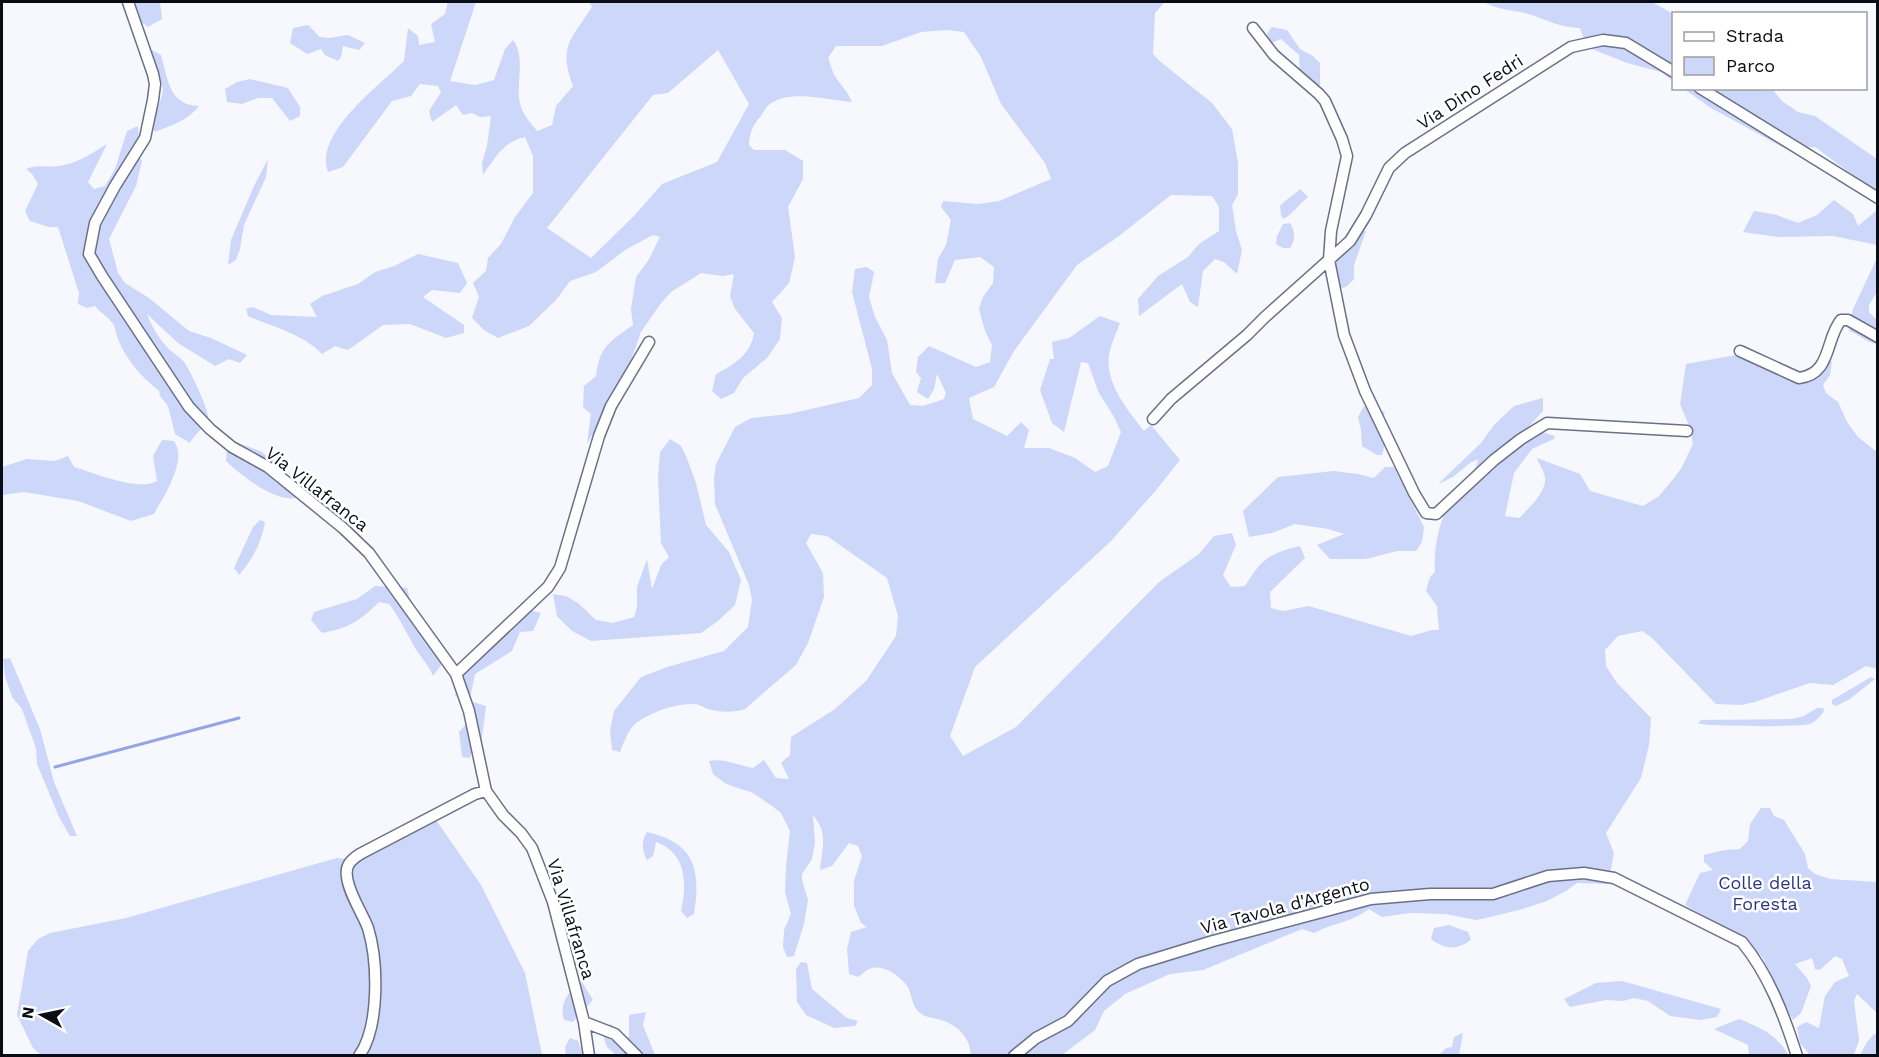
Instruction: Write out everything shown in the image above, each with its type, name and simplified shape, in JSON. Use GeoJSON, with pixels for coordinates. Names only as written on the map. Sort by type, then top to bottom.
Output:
{"type":"FeatureCollection","features":[{"type":"Feature","properties":{"kind":"street","name":"Via Villafranca"},"geometry":{"type":"LineString","coordinates":[[128,2],[153,74],[155,84],[153,100],[145,138],[115,186],[95,224],[89,254],[189,407],[210,429],[232,447],[268,467],[343,528],[369,553],[456,674],[469,711],[486,790],[503,815],[532,848],[553,902],[584,1022],[589,1056]]}},
{"type":"Feature","properties":{"kind":"street"},"geometry":{"type":"LineString","coordinates":[[1253,28],[1274,55],[1325,101],[1342,139],[1347,156],[1332,231],[1329,260],[1344,335],[1365,391],[1426,513],[1436,514],[1494,460],[1547,423],[1687,431]]}},
{"type":"Feature","properties":{"kind":"street","name":"Via Dino Fedri"},"geometry":{"type":"LineString","coordinates":[[1153,419],[1171,399],[1247,335],[1265,316],[1350,241],[1366,215],[1389,168],[1405,153],[1571,47],[1603,40],[1626,43],[1672,71]]}},
{"type":"Feature","properties":{"kind":"street"},"geometry":{"type":"LineString","coordinates":[[1703,90],[1878,198]]}},
{"type":"Feature","properties":{"kind":"street"},"geometry":{"type":"LineString","coordinates":[[1740,351],[1799,378],[1816,372],[1824,361],[1841,320],[1848,320],[1878,337]]}},
{"type":"Feature","properties":{"kind":"street"},"geometry":{"type":"LineString","coordinates":[[456,674],[548,587],[560,568],[610,406],[649,342]]}},
{"type":"Feature","properties":{"kind":"street"},"geometry":{"type":"LineString","coordinates":[[359,1056],[370,1034],[375,969],[368,928],[347,878],[350,861],[486,790]]}},
{"type":"Feature","properties":{"kind":"street","name":"Via Tavola d'Argento"},"geometry":{"type":"LineString","coordinates":[[1014,1056],[1036,1038],[1068,1021],[1107,981],[1137,964],[1371,898],[1430,894],[1493,894],[1548,876],[1584,873],[1614,878],[1742,942],[1767,980],[1785,1018],[1797,1056]]}},
{"type":"Feature","properties":{"kind":"street"},"geometry":{"type":"LineString","coordinates":[[584,1022],[615,1034],[637,1056]]}},
{"type":"Feature","properties":{"kind":"green space"},"geometry":{"type":"Polygon","coordinates":[[[132,2],[160,2],[162,19],[148,27],[137,19],[132,2]]]}},
{"type":"Feature","properties":{"kind":"green space"},"geometry":{"type":"Polygon","coordinates":[[[448,2],[476,2],[450,81],[475,85],[494,80],[505,49],[513,40],[519,55],[521,107],[537,131],[552,125],[556,106],[573,86],[567,52],[573,36],[592,7],[589,2],[1165,2],[1155,13],[1153,54],[1212,103],[1232,129],[1238,163],[1238,194],[1232,205],[1242,250],[1237,274],[1224,262],[1215,259],[1203,271],[1198,307],[1190,302],[1182,284],[1139,316],[1138,299],[1158,276],[1188,257],[1199,244],[1219,231],[1219,207],[1212,196],[1171,195],[1119,236],[1077,265],[1014,351],[994,387],[969,398],[973,419],[1007,436],[1021,422],[1029,430],[1024,448],[1049,448],[1075,458],[1095,472],[1108,466],[1121,432],[1099,393],[1088,363],[1081,362],[1064,432],[1052,423],[1040,390],[1050,359],[1054,359],[1052,342],[1069,338],[1100,316],[1120,323],[1109,355],[1111,376],[1119,396],[1144,431],[1151,425],[1180,460],[1111,541],[975,667],[950,736],[963,756],[1016,727],[1159,582],[1199,554],[1214,536],[1232,533],[1236,545],[1223,575],[1231,587],[1245,586],[1256,569],[1267,559],[1300,546],[1305,558],[1270,592],[1271,608],[1283,611],[1309,606],[1411,636],[1439,630],[1437,606],[1426,591],[1430,577],[1435,572],[1438,536],[1446,510],[1470,477],[1478,459],[1453,477],[1438,484],[1481,443],[1494,425],[1514,406],[1543,398],[1543,411],[1531,424],[1527,435],[1542,432],[1555,436],[1554,439],[1532,449],[1514,473],[1505,516],[1519,518],[1540,494],[1545,477],[1537,458],[1580,474],[1590,491],[1643,506],[1659,496],[1674,478],[1693,444],[1690,428],[1680,404],[1686,364],[1736,355],[1794,380],[1832,361],[1830,375],[1823,385],[1826,393],[1838,402],[1847,422],[1858,437],[1877,452],[1877,669],[1866,666],[1833,685],[1810,683],[1755,702],[1741,705],[1716,704],[1651,637],[1642,631],[1618,636],[1605,650],[1606,666],[1617,683],[1651,718],[1649,745],[1641,778],[1606,833],[1614,853],[1608,884],[1577,883],[1547,901],[1477,920],[1445,914],[1410,913],[1382,917],[1369,909],[1356,917],[1314,933],[1302,929],[1203,970],[1170,974],[1125,994],[1104,1011],[1095,1030],[1062,1055],[971,1055],[966,1038],[958,1029],[917,1010],[908,987],[896,975],[880,968],[868,970],[858,977],[849,974],[847,949],[851,932],[867,927],[861,923],[854,906],[854,881],[862,856],[858,846],[849,843],[832,866],[820,870],[823,835],[813,815],[815,843],[812,859],[802,874],[808,900],[804,924],[794,956],[787,957],[783,947],[784,930],[791,914],[785,892],[790,831],[781,813],[753,793],[726,784],[713,774],[709,761],[725,761],[753,768],[764,760],[776,778],[789,779],[781,763],[790,755],[791,737],[835,709],[866,681],[896,636],[898,616],[887,578],[827,536],[811,534],[806,543],[823,573],[824,597],[808,643],[796,665],[745,709],[721,711],[694,704],[664,709],[636,723],[628,733],[620,752],[612,750],[610,731],[614,711],[641,677],[724,651],[748,627],[752,600],[749,585],[715,504],[716,464],[735,427],[751,418],[789,414],[859,398],[872,385],[872,369],[852,292],[855,269],[867,267],[874,272],[869,297],[875,317],[887,340],[892,373],[910,405],[923,406],[944,399],[946,393],[937,374],[934,389],[928,399],[917,392],[921,378],[916,372],[918,357],[929,346],[976,367],[990,362],[992,345],[985,331],[979,309],[983,297],[993,283],[994,267],[980,257],[955,260],[945,283],[935,283],[938,259],[946,245],[951,220],[941,207],[943,201],[978,204],[999,201],[1051,179],[1045,163],[1001,104],[981,57],[964,32],[947,30],[921,32],[882,46],[836,46],[828,58],[834,75],[852,102],[801,96],[781,98],[768,106],[750,136],[749,145],[754,150],[785,150],[803,161],[803,179],[788,207],[795,257],[789,283],[772,302],[782,318],[780,339],[767,358],[743,378],[734,393],[721,399],[712,391],[716,374],[741,358],[749,347],[754,333],[735,309],[730,296],[734,274],[723,276],[701,273],[671,292],[641,332],[628,369],[587,444],[591,414],[583,407],[584,386],[596,376],[600,357],[607,345],[633,325],[631,309],[636,277],[648,261],[660,237],[653,235],[625,250],[596,272],[570,281],[556,300],[529,326],[498,338],[484,330],[472,318],[479,297],[473,283],[486,271],[488,258],[501,244],[515,217],[533,193],[533,156],[525,137],[506,146],[483,175],[482,163],[491,116],[480,117],[472,113],[463,115],[456,105],[432,122],[429,111],[441,92],[438,86],[420,84],[411,96],[392,101],[343,167],[328,172],[326,157],[340,126],[366,96],[404,61],[408,28],[418,36],[419,45],[435,42],[431,24],[445,14],[448,2]],[[718,50],[668,93],[653,95],[547,228],[591,258],[634,216],[662,184],[717,162],[749,104],[718,50]]]}},
{"type":"Feature","properties":{"kind":"green space"},"geometry":{"type":"Polygon","coordinates":[[[1484,2],[1652,2],[1672,13],[1672,80],[1661,72],[1627,63],[1587,47],[1580,28],[1484,2]]]}},
{"type":"Feature","properties":{"kind":"green space"},"geometry":{"type":"Polygon","coordinates":[[[308,25],[320,37],[348,35],[365,43],[359,50],[343,46],[338,61],[325,55],[321,49],[307,54],[290,43],[293,28],[308,25]]]}},
{"type":"Feature","properties":{"kind":"green space"},"geometry":{"type":"Polygon","coordinates":[[[1272,27],[1287,30],[1300,49],[1320,63],[1320,85],[1317,88],[1300,76],[1299,55],[1281,39],[1271,43],[1267,34],[1272,27]]]}},
{"type":"Feature","properties":{"kind":"green space"},"geometry":{"type":"Polygon","coordinates":[[[152,50],[161,55],[168,81],[175,95],[181,101],[199,106],[184,119],[155,132],[150,122],[163,89],[152,59],[152,50]]]}},
{"type":"Feature","properties":{"kind":"green space"},"geometry":{"type":"Polygon","coordinates":[[[250,79],[288,88],[300,107],[300,116],[290,121],[272,98],[258,98],[242,104],[227,102],[225,89],[237,82],[250,79]]]}},
{"type":"Feature","properties":{"kind":"green space"},"geometry":{"type":"Polygon","coordinates":[[[1685,90],[1773,90],[1782,101],[1798,112],[1815,116],[1877,159],[1877,193],[1815,147],[1786,149],[1711,108],[1685,90]]]}},
{"type":"Feature","properties":{"kind":"green space"},"geometry":{"type":"Polygon","coordinates":[[[138,126],[139,137],[135,148],[142,161],[136,186],[109,239],[118,273],[125,283],[149,298],[189,331],[211,338],[247,355],[240,363],[229,359],[215,366],[178,343],[147,314],[163,342],[187,366],[205,406],[207,420],[190,443],[175,434],[168,406],[159,391],[130,361],[121,347],[111,321],[95,306],[87,308],[78,304],[79,293],[58,227],[49,227],[30,221],[25,211],[38,184],[26,169],[72,163],[107,144],[88,182],[94,189],[105,186],[115,169],[127,131],[138,126]]]}},
{"type":"Feature","properties":{"kind":"green space"},"geometry":{"type":"Polygon","coordinates":[[[268,159],[266,177],[244,225],[236,260],[228,265],[231,240],[268,159]]]}},
{"type":"Feature","properties":{"kind":"green space"},"geometry":{"type":"Polygon","coordinates":[[[1300,189],[1308,197],[1283,219],[1280,206],[1300,189]]]}},
{"type":"Feature","properties":{"kind":"green space"},"geometry":{"type":"Polygon","coordinates":[[[1834,200],[1853,214],[1858,226],[1877,210],[1877,245],[1833,236],[1778,237],[1743,232],[1754,211],[1777,215],[1798,223],[1817,215],[1834,200]]]}},
{"type":"Feature","properties":{"kind":"green space"},"geometry":{"type":"Polygon","coordinates":[[[1290,223],[1294,238],[1290,248],[1283,248],[1276,244],[1277,236],[1283,224],[1290,223]]]}},
{"type":"Feature","properties":{"kind":"green space"},"geometry":{"type":"Polygon","coordinates":[[[1366,231],[1354,265],[1354,279],[1346,287],[1341,288],[1332,281],[1330,268],[1348,249],[1356,232],[1366,231]]]}},
{"type":"Feature","properties":{"kind":"green space"},"geometry":{"type":"Polygon","coordinates":[[[418,254],[458,263],[467,283],[460,293],[432,290],[423,297],[464,325],[464,333],[446,338],[410,324],[383,325],[348,350],[335,346],[322,354],[297,336],[248,316],[246,309],[253,307],[271,315],[317,317],[310,304],[322,296],[358,284],[375,272],[394,266],[418,254]]]}},
{"type":"Feature","properties":{"kind":"green space"},"geometry":{"type":"Polygon","coordinates":[[[1877,258],[1877,292],[1869,305],[1869,312],[1877,320],[1877,344],[1849,331],[1853,309],[1877,258]]]}},
{"type":"Feature","properties":{"kind":"green space"},"geometry":{"type":"Polygon","coordinates":[[[1364,406],[1385,412],[1379,432],[1386,440],[1382,455],[1377,455],[1362,446],[1358,417],[1364,406]]]}},
{"type":"Feature","properties":{"kind":"green space"},"geometry":{"type":"Polygon","coordinates":[[[670,439],[681,446],[696,483],[706,525],[729,552],[741,580],[735,605],[701,633],[591,641],[572,631],[557,616],[553,594],[566,596],[578,603],[596,620],[613,623],[634,617],[637,607],[637,587],[647,559],[652,589],[661,565],[669,557],[661,543],[658,478],[660,452],[670,439]]]}},
{"type":"Feature","properties":{"kind":"green space"},"geometry":{"type":"Polygon","coordinates":[[[162,440],[174,441],[178,449],[178,458],[173,478],[154,514],[131,521],[78,501],[24,492],[2,495],[2,467],[27,459],[55,461],[68,456],[74,467],[128,483],[149,484],[157,481],[153,456],[162,440]]]}},
{"type":"Feature","properties":{"kind":"green space"},"geometry":{"type":"Polygon","coordinates":[[[235,442],[260,451],[277,463],[275,471],[295,494],[295,498],[277,496],[268,492],[226,461],[227,448],[235,442]]]}},
{"type":"Feature","properties":{"kind":"green space"},"geometry":{"type":"Polygon","coordinates":[[[1385,467],[1394,467],[1424,527],[1422,542],[1416,551],[1397,551],[1366,559],[1330,559],[1317,545],[1344,534],[1295,524],[1272,533],[1249,537],[1243,511],[1278,477],[1334,471],[1374,478],[1385,467]]]}},
{"type":"Feature","properties":{"kind":"green space"},"geometry":{"type":"Polygon","coordinates":[[[260,520],[265,522],[259,544],[239,575],[234,568],[253,527],[260,520]]]}},
{"type":"Feature","properties":{"kind":"green space"},"geometry":{"type":"Polygon","coordinates":[[[375,586],[407,588],[412,609],[437,638],[442,664],[433,676],[389,604],[379,602],[354,623],[322,633],[311,620],[314,612],[357,599],[375,586]]]}},
{"type":"Feature","properties":{"kind":"green space"},"geometry":{"type":"Polygon","coordinates":[[[526,609],[541,613],[533,631],[520,632],[512,651],[475,674],[470,698],[455,696],[458,677],[526,609]]]}},
{"type":"Feature","properties":{"kind":"green space"},"geometry":{"type":"Polygon","coordinates":[[[10,658],[40,729],[54,782],[77,836],[70,836],[59,817],[37,764],[36,748],[22,709],[12,697],[5,676],[3,659],[10,658]]]}},
{"type":"Feature","properties":{"kind":"green space"},"geometry":{"type":"Polygon","coordinates":[[[1871,677],[1875,679],[1850,699],[1836,706],[1832,704],[1832,700],[1871,677]]]}},
{"type":"Feature","properties":{"kind":"green space"},"geometry":{"type":"Polygon","coordinates":[[[473,702],[486,706],[482,737],[473,749],[470,758],[462,757],[459,732],[468,722],[473,702]]]}},
{"type":"Feature","properties":{"kind":"green space"},"geometry":{"type":"Polygon","coordinates":[[[1817,708],[1823,708],[1824,711],[1812,723],[1803,725],[1734,726],[1698,723],[1701,720],[1792,719],[1804,716],[1817,708]]]}},
{"type":"Feature","properties":{"kind":"green space","name":"Colle della Foresta"},"geometry":{"type":"Polygon","coordinates":[[[1761,808],[1770,808],[1774,816],[1784,820],[1805,854],[1808,868],[1815,874],[1830,879],[1877,882],[1877,1013],[1857,994],[1854,1001],[1859,1040],[1854,1055],[1810,1055],[1800,1043],[1797,1027],[1806,1022],[1819,1028],[1825,996],[1835,982],[1849,976],[1842,959],[1835,956],[1820,970],[1815,969],[1812,958],[1795,964],[1811,986],[1801,1013],[1793,1020],[1782,1002],[1763,958],[1746,941],[1685,905],[1700,873],[1713,870],[1704,862],[1704,855],[1740,849],[1748,841],[1750,824],[1761,808]]]}},
{"type":"Feature","properties":{"kind":"green space"},"geometry":{"type":"Polygon","coordinates":[[[436,820],[481,885],[525,973],[542,1055],[41,1055],[33,1048],[17,1015],[28,951],[38,939],[50,933],[126,918],[337,858],[358,860],[436,820]]]}},
{"type":"Feature","properties":{"kind":"green space"},"geometry":{"type":"Polygon","coordinates":[[[647,832],[676,843],[691,860],[695,871],[696,898],[694,914],[687,918],[681,911],[684,880],[679,862],[666,847],[656,842],[653,856],[647,860],[643,846],[647,832]]]}},
{"type":"Feature","properties":{"kind":"green space"},"geometry":{"type":"Polygon","coordinates":[[[1449,925],[1468,932],[1471,940],[1461,946],[1446,947],[1431,939],[1434,928],[1449,925]]]}},
{"type":"Feature","properties":{"kind":"green space"},"geometry":{"type":"Polygon","coordinates":[[[801,962],[807,963],[812,989],[847,1018],[858,1021],[855,1026],[834,1028],[806,1015],[797,1002],[796,969],[801,962]]]}},
{"type":"Feature","properties":{"kind":"green space"},"geometry":{"type":"Polygon","coordinates":[[[1622,981],[1721,1009],[1717,1017],[1700,1020],[1670,1016],[1648,1001],[1634,998],[1623,1001],[1606,1000],[1570,1007],[1564,999],[1596,983],[1622,981]]]}},
{"type":"Feature","properties":{"kind":"green space"},"geometry":{"type":"Polygon","coordinates":[[[582,982],[593,1000],[573,1022],[564,1020],[563,1009],[566,998],[582,982]]]}},
{"type":"Feature","properties":{"kind":"green space"},"geometry":{"type":"Polygon","coordinates":[[[646,1012],[643,1025],[655,1055],[616,1055],[607,1047],[603,1035],[610,1024],[620,1031],[624,1039],[629,1037],[629,1015],[646,1012]]]}},
{"type":"Feature","properties":{"kind":"green space"},"geometry":{"type":"Polygon","coordinates":[[[1739,1019],[1774,1037],[1788,1055],[1749,1055],[1748,1045],[1714,1029],[1739,1019]]]}},
{"type":"Feature","properties":{"kind":"green space"},"geometry":{"type":"Polygon","coordinates":[[[1463,1033],[1459,1055],[1439,1055],[1446,1048],[1452,1047],[1454,1037],[1463,1033]]]}},
{"type":"Feature","properties":{"kind":"green space"},"geometry":{"type":"Polygon","coordinates":[[[1874,1034],[1877,1035],[1876,1055],[1860,1055],[1867,1042],[1874,1034]]]}},
{"type":"Feature","properties":{"kind":"green space"},"geometry":{"type":"Polygon","coordinates":[[[570,1038],[578,1041],[583,1055],[566,1055],[565,1047],[570,1038]]]}},
{"type":"Feature","properties":{"kind":"waterway"},"geometry":{"type":"LineString","coordinates":[[55,767],[239,718]]}}]}
